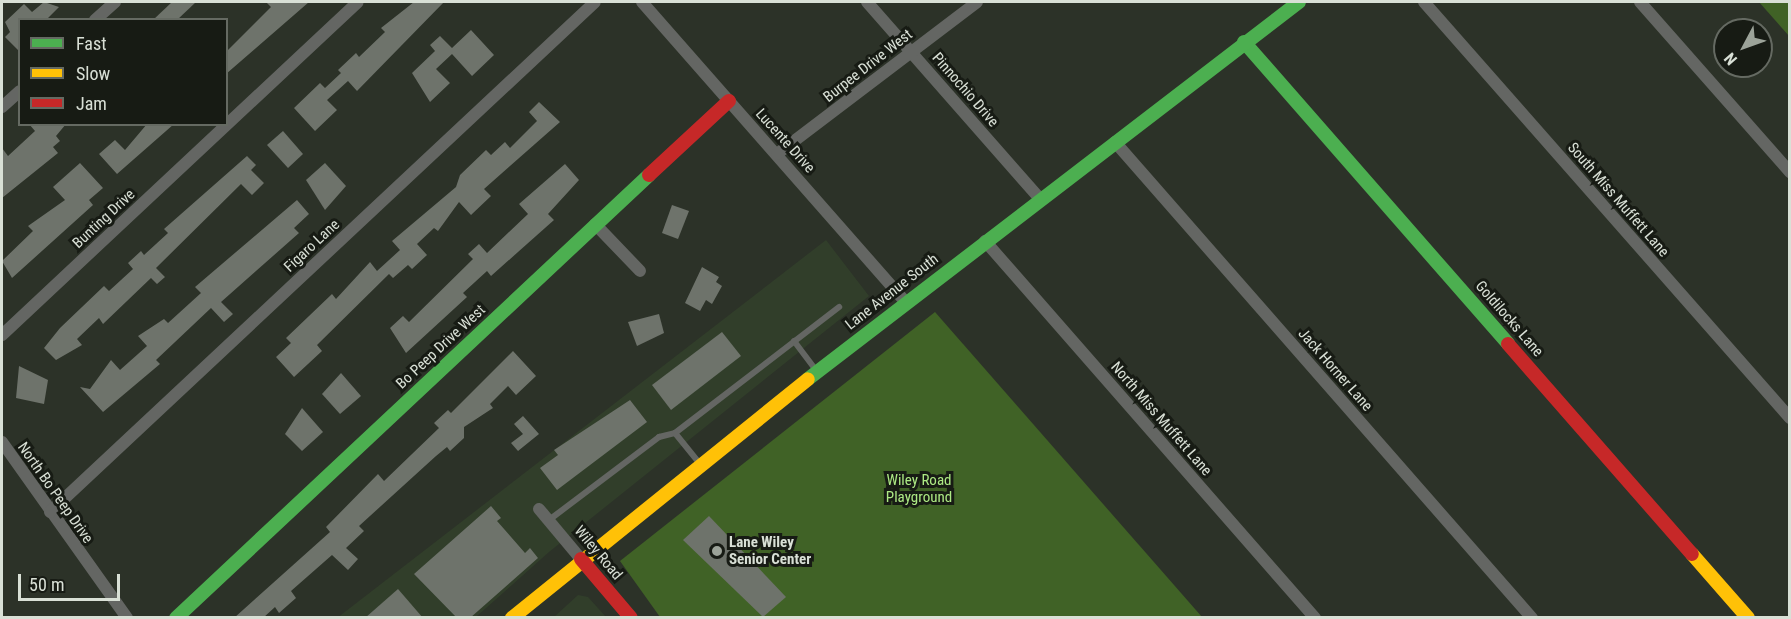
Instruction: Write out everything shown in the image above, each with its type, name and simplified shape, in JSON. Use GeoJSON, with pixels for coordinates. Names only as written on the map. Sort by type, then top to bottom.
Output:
{"type":"FeatureCollection","features":[{"type":"Feature","properties":{"kind":"street"},"geometry":{"type":"LineString","coordinates":[[97,18],[115,2]]}},
{"type":"Feature","properties":{"kind":"street","name":"Bunting Drive"},"geometry":{"type":"LineString","coordinates":[[228,124],[358,2]]}},
{"type":"Feature","properties":{"kind":"street","name":"Figaro Lane"},"geometry":{"type":"LineString","coordinates":[[50,512],[595,2]]}},
{"type":"Feature","properties":{"kind":"street","name":"Lucente Drive"},"geometry":{"type":"LineString","coordinates":[[642,2],[906,302]]}},
{"type":"Feature","properties":{"kind":"street","name":"Pinnochio Drive"},"geometry":{"type":"LineString","coordinates":[[867,2],[1039,198]]}},
{"type":"Feature","properties":{"kind":"street","name":"Burpee Drive West"},"geometry":{"type":"LineString","coordinates":[[777,154],[977,2]]}},
{"type":"Feature","properties":{"kind":"street","name":"Lane Avenue South"},"geometry":{"type":"LineString","coordinates":[[512,618],[581,559],[817,371],[1039,198],[1299,2]]}},
{"type":"Feature","properties":{"kind":"street","name":"South Miss Muffett Lane"},"geometry":{"type":"LineString","coordinates":[[1424,2],[1790,418]]}},
{"type":"Feature","properties":{"kind":"street"},"geometry":{"type":"LineString","coordinates":[[1640,2],[1790,172]]}},
{"type":"Feature","properties":{"kind":"street","name":"Goldilocks Lane"},"geometry":{"type":"LineString","coordinates":[[1244,42],[1748,618]]}},
{"type":"Feature","properties":{"kind":"street"},"geometry":{"type":"LineString","coordinates":[[2,108],[18,93]]}},
{"type":"Feature","properties":{"kind":"street","name":"Bo Peep Drive West"},"geometry":{"type":"LineString","coordinates":[[177,618],[595,224],[729,101]]}},
{"type":"Feature","properties":{"kind":"street","name":"Bunting Drive"},"geometry":{"type":"LineString","coordinates":[[2,335],[225,126]]}},
{"type":"Feature","properties":{"kind":"street","name":"Jack Horner Lane"},"geometry":{"type":"LineString","coordinates":[[1115,142],[1532,618]]}},
{"type":"Feature","properties":{"kind":"street"},"geometry":{"type":"LineString","coordinates":[[595,224],[640,271]]}},
{"type":"Feature","properties":{"kind":"street","name":"North Miss Muffett Lane"},"geometry":{"type":"LineString","coordinates":[[985,241],[1315,618]]}},
{"type":"Feature","properties":{"kind":"street","name":"North Bo Peep Drive"},"geometry":{"type":"LineString","coordinates":[[2,442],[127,618]]}},
{"type":"Feature","properties":{"kind":"street","name":"Wiley Road"},"geometry":{"type":"LineString","coordinates":[[539,509],[631,618]]}},
{"type":"Feature","properties":{"kind":"lane"},"geometry":{"type":"LineString","coordinates":[[549,520],[659,436],[675,433],[839,307]]}},
{"type":"Feature","properties":{"kind":"lane"},"geometry":{"type":"LineString","coordinates":[[794,341],[817,371]]}},
{"type":"Feature","properties":{"kind":"lane"},"geometry":{"type":"LineString","coordinates":[[675,433],[700,464]]}},
{"type":"Feature","properties":{"kind":"shaded area"},"geometry":{"type":"Polygon","coordinates":[[[826,240],[869,296],[549,552],[476,617],[337,618],[826,240]]]}},
{"type":"Feature","properties":{"kind":"shaded area"},"geometry":{"type":"Polygon","coordinates":[[[578,595],[588,597],[606,617],[554,617],[578,595]]]}},
{"type":"Feature","properties":{"kind":"green space"},"geometry":{"type":"Polygon","coordinates":[[[1759,2],[1789,2],[1789,36],[1759,2]]]}},
{"type":"Feature","properties":{"kind":"green space","name":"Wiley Road Playground"},"geometry":{"type":"Polygon","coordinates":[[[935,312],[1202,617],[660,617],[620,561],[935,312]]]}},
{"type":"Feature","properties":{"kind":"building"},"geometry":{"type":"Polygon","coordinates":[[[44,2],[59,7],[48,18],[18,18],[18,50],[5,37],[10,32],[5,22],[24,4],[32,12],[44,2]]]}},
{"type":"Feature","properties":{"kind":"building"},"geometry":{"type":"Polygon","coordinates":[[[172,2],[196,2],[179,18],[155,18],[172,2]]]}},
{"type":"Feature","properties":{"kind":"building"},"geometry":{"type":"Polygon","coordinates":[[[266,2],[309,2],[228,72],[228,50],[271,7],[266,2]]]}},
{"type":"Feature","properties":{"kind":"building"},"geometry":{"type":"Polygon","coordinates":[[[414,2],[444,2],[357,91],[348,81],[327,100],[337,110],[315,131],[294,108],[320,83],[325,88],[341,73],[338,70],[356,53],[359,57],[385,32],[381,28],[414,2]]]}},
{"type":"Feature","properties":{"kind":"building"},"geometry":{"type":"Polygon","coordinates":[[[471,30],[494,55],[472,76],[452,54],[436,69],[450,83],[430,102],[412,73],[435,51],[430,45],[440,36],[452,48],[471,30]]]}},
{"type":"Feature","properties":{"kind":"building"},"geometry":{"type":"Polygon","coordinates":[[[539,102],[560,122],[484,189],[491,196],[471,215],[459,202],[438,231],[434,228],[417,244],[427,255],[412,269],[408,265],[393,278],[389,274],[317,345],[322,351],[294,377],[276,357],[291,343],[286,338],[332,294],[336,299],[370,262],[377,271],[400,250],[392,241],[456,187],[460,175],[486,150],[491,155],[505,142],[510,148],[537,121],[529,112],[539,102]]]}},
{"type":"Feature","properties":{"kind":"building"},"geometry":{"type":"Polygon","coordinates":[[[31,126],[64,126],[56,136],[60,141],[53,147],[58,153],[2,198],[2,148],[8,156],[35,131],[31,126]]]}},
{"type":"Feature","properties":{"kind":"building"},"geometry":{"type":"Polygon","coordinates":[[[145,126],[172,126],[117,174],[99,154],[115,140],[125,150],[145,126]]]}},
{"type":"Feature","properties":{"kind":"building"},"geometry":{"type":"Polygon","coordinates":[[[283,131],[303,154],[288,168],[267,145],[283,131]]]}},
{"type":"Feature","properties":{"kind":"building"},"geometry":{"type":"Polygon","coordinates":[[[247,156],[256,165],[251,170],[264,183],[252,195],[241,184],[156,268],[165,277],[157,284],[151,278],[103,324],[99,318],[77,339],[82,345],[56,360],[44,348],[60,328],[104,286],[109,291],[133,269],[128,263],[141,251],[144,255],[168,233],[164,229],[247,156]]]}},
{"type":"Feature","properties":{"kind":"building"},"geometry":{"type":"Polygon","coordinates":[[[80,163],[103,188],[89,200],[93,205],[12,278],[2,261],[33,231],[28,226],[65,200],[53,187],[80,163]]]}},
{"type":"Feature","properties":{"kind":"building"},"geometry":{"type":"Polygon","coordinates":[[[325,163],[346,186],[325,210],[306,180],[325,163]]]}},
{"type":"Feature","properties":{"kind":"building"},"geometry":{"type":"Polygon","coordinates":[[[565,164],[579,180],[548,214],[554,220],[491,276],[487,271],[463,293],[467,297],[406,353],[390,328],[403,316],[409,322],[473,259],[468,254],[479,244],[487,253],[528,214],[519,204],[565,164]]]}},
{"type":"Feature","properties":{"kind":"building"},"geometry":{"type":"Polygon","coordinates":[[[297,200],[309,214],[294,228],[299,233],[221,302],[233,314],[224,322],[211,308],[156,360],[160,364],[103,412],[80,387],[90,389],[111,360],[120,370],[147,346],[138,336],[164,319],[168,323],[201,293],[195,287],[297,200]]]}},
{"type":"Feature","properties":{"kind":"building"},"geometry":{"type":"Polygon","coordinates":[[[672,205],[689,211],[678,239],[662,233],[672,205]]]}},
{"type":"Feature","properties":{"kind":"building"},"geometry":{"type":"Polygon","coordinates":[[[702,267],[719,277],[716,282],[722,286],[712,304],[706,300],[700,311],[685,303],[702,267]]]}},
{"type":"Feature","properties":{"kind":"building"},"geometry":{"type":"Polygon","coordinates":[[[659,314],[664,333],[637,346],[628,322],[659,314]]]}},
{"type":"Feature","properties":{"kind":"building"},"geometry":{"type":"Polygon","coordinates":[[[722,332],[741,356],[671,410],[652,385],[722,332]]]}},
{"type":"Feature","properties":{"kind":"building"},"geometry":{"type":"Polygon","coordinates":[[[513,351],[536,376],[516,395],[508,386],[490,404],[493,408],[464,427],[464,438],[450,451],[447,447],[436,456],[359,526],[364,531],[346,548],[358,559],[348,570],[332,555],[291,591],[296,598],[279,613],[275,607],[263,618],[234,618],[330,532],[326,527],[378,474],[384,481],[439,428],[434,423],[448,410],[451,413],[513,351]]]}},
{"type":"Feature","properties":{"kind":"building"},"geometry":{"type":"Polygon","coordinates":[[[19,366],[48,380],[44,404],[16,398],[19,366]]]}},
{"type":"Feature","properties":{"kind":"building"},"geometry":{"type":"Polygon","coordinates":[[[341,373],[361,396],[340,414],[322,394],[341,373]]]}},
{"type":"Feature","properties":{"kind":"building"},"geometry":{"type":"Polygon","coordinates":[[[630,400],[647,422],[557,490],[540,468],[558,455],[554,450],[630,400]]]}},
{"type":"Feature","properties":{"kind":"building"},"geometry":{"type":"Polygon","coordinates":[[[302,408],[323,432],[302,451],[285,434],[302,408]]]}},
{"type":"Feature","properties":{"kind":"building"},"geometry":{"type":"Polygon","coordinates":[[[523,416],[539,434],[518,451],[511,443],[523,434],[514,424],[523,416]]]}},
{"type":"Feature","properties":{"kind":"building"},"geometry":{"type":"Polygon","coordinates":[[[491,506],[501,518],[497,521],[525,553],[530,548],[538,558],[470,618],[457,618],[414,574],[491,506]]]}},
{"type":"Feature","properties":{"kind":"building"},"geometry":{"type":"Polygon","coordinates":[[[709,516],[786,597],[763,617],[683,540],[709,516]]]}},
{"type":"Feature","properties":{"kind":"building"},"geometry":{"type":"Polygon","coordinates":[[[398,589],[423,618],[365,618],[398,589]]]}},
{"type":"Feature","properties":{"kind":"traffic: fast"},"geometry":{"type":"LineString","coordinates":[[808,379],[1299,2]]}},
{"type":"Feature","properties":{"kind":"traffic: fast"},"geometry":{"type":"LineString","coordinates":[[1244,42],[1508,344]]}},
{"type":"Feature","properties":{"kind":"traffic: fast"},"geometry":{"type":"LineString","coordinates":[[176,618],[649,175]]}},
{"type":"Feature","properties":{"kind":"traffic: slow"},"geometry":{"type":"LineString","coordinates":[[512,618],[808,379]]}},
{"type":"Feature","properties":{"kind":"traffic: slow"},"geometry":{"type":"LineString","coordinates":[[1692,554],[1748,618]]}},
{"type":"Feature","properties":{"kind":"traffic: jam"},"geometry":{"type":"LineString","coordinates":[[649,175],[729,101]]}},
{"type":"Feature","properties":{"kind":"traffic: jam"},"geometry":{"type":"LineString","coordinates":[[1508,344],[1692,554]]}},
{"type":"Feature","properties":{"kind":"traffic: jam"},"geometry":{"type":"LineString","coordinates":[[581,559],[631,618]]}},
{"type":"Feature","properties":{"kind":"place","name":"Lane Wiley Senior Center"},"geometry":{"type":"Point","coordinates":[717,551]}}]}
